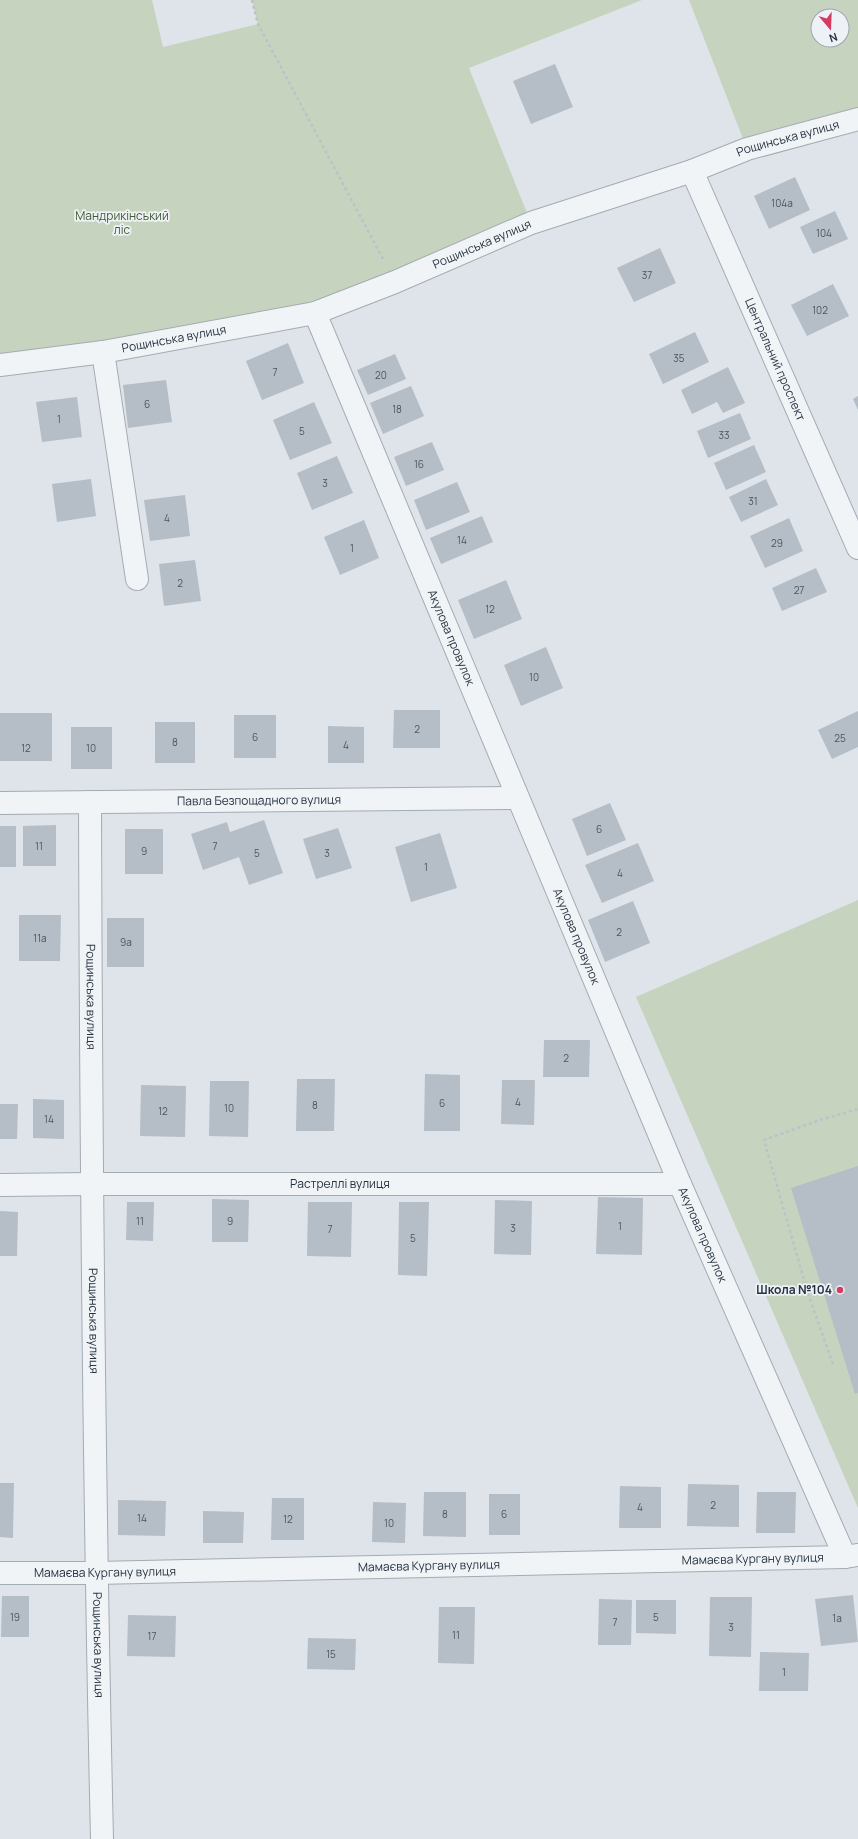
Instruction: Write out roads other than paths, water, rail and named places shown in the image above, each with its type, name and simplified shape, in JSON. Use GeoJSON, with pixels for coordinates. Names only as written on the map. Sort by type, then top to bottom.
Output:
{"type":"FeatureCollection","features":[{"type":"Feature","properties":{"kind":"street","name":"Рощинська вулиця"},"geometry":{"type":"LineString","coordinates":[[0,365],[103,352],[315,312],[396,282],[531,223],[692,171],[747,150],[858,119]]}},
{"type":"Feature","properties":{"kind":"street","name":"Центральний проспект"},"geometry":{"type":"LineString","coordinates":[[692,171],[858,548]]}},
{"type":"Feature","properties":{"kind":"street","name":"Акулова провулок"},"geometry":{"type":"LineString","coordinates":[[315,312],[517,798],[680,1184],[851,1556]]}},
{"type":"Feature","properties":{"kind":"street"},"geometry":{"type":"LineString","coordinates":[[103,352],[137,579]]}},
{"type":"Feature","properties":{"kind":"street","name":"Павла Безпощадного вулиця"},"geometry":{"type":"LineString","coordinates":[[0,803],[517,798]]}},
{"type":"Feature","properties":{"kind":"street","name":"Рощинська вулиця"},"geometry":{"type":"LineString","coordinates":[[90,802],[91,1184],[96,1573],[102,1839]]}},
{"type":"Feature","properties":{"kind":"street","name":"Растреллі вулиця"},"geometry":{"type":"LineString","coordinates":[[0,1185],[680,1184]]}},
{"type":"Feature","properties":{"kind":"street","name":"Мамаєва Кургану вулиця"},"geometry":{"type":"LineString","coordinates":[[0,1573],[96,1573],[851,1556]]}},
{"type":"Feature","properties":{"kind":"place","name":"Школа №104"},"geometry":{"type":"Point","coordinates":[840,1290]}},
{"type":"Feature","properties":{"kind":"park label","name":"Мандрикінський ліс"},"geometry":{"type":"Point","coordinates":[122,223]}}]}
